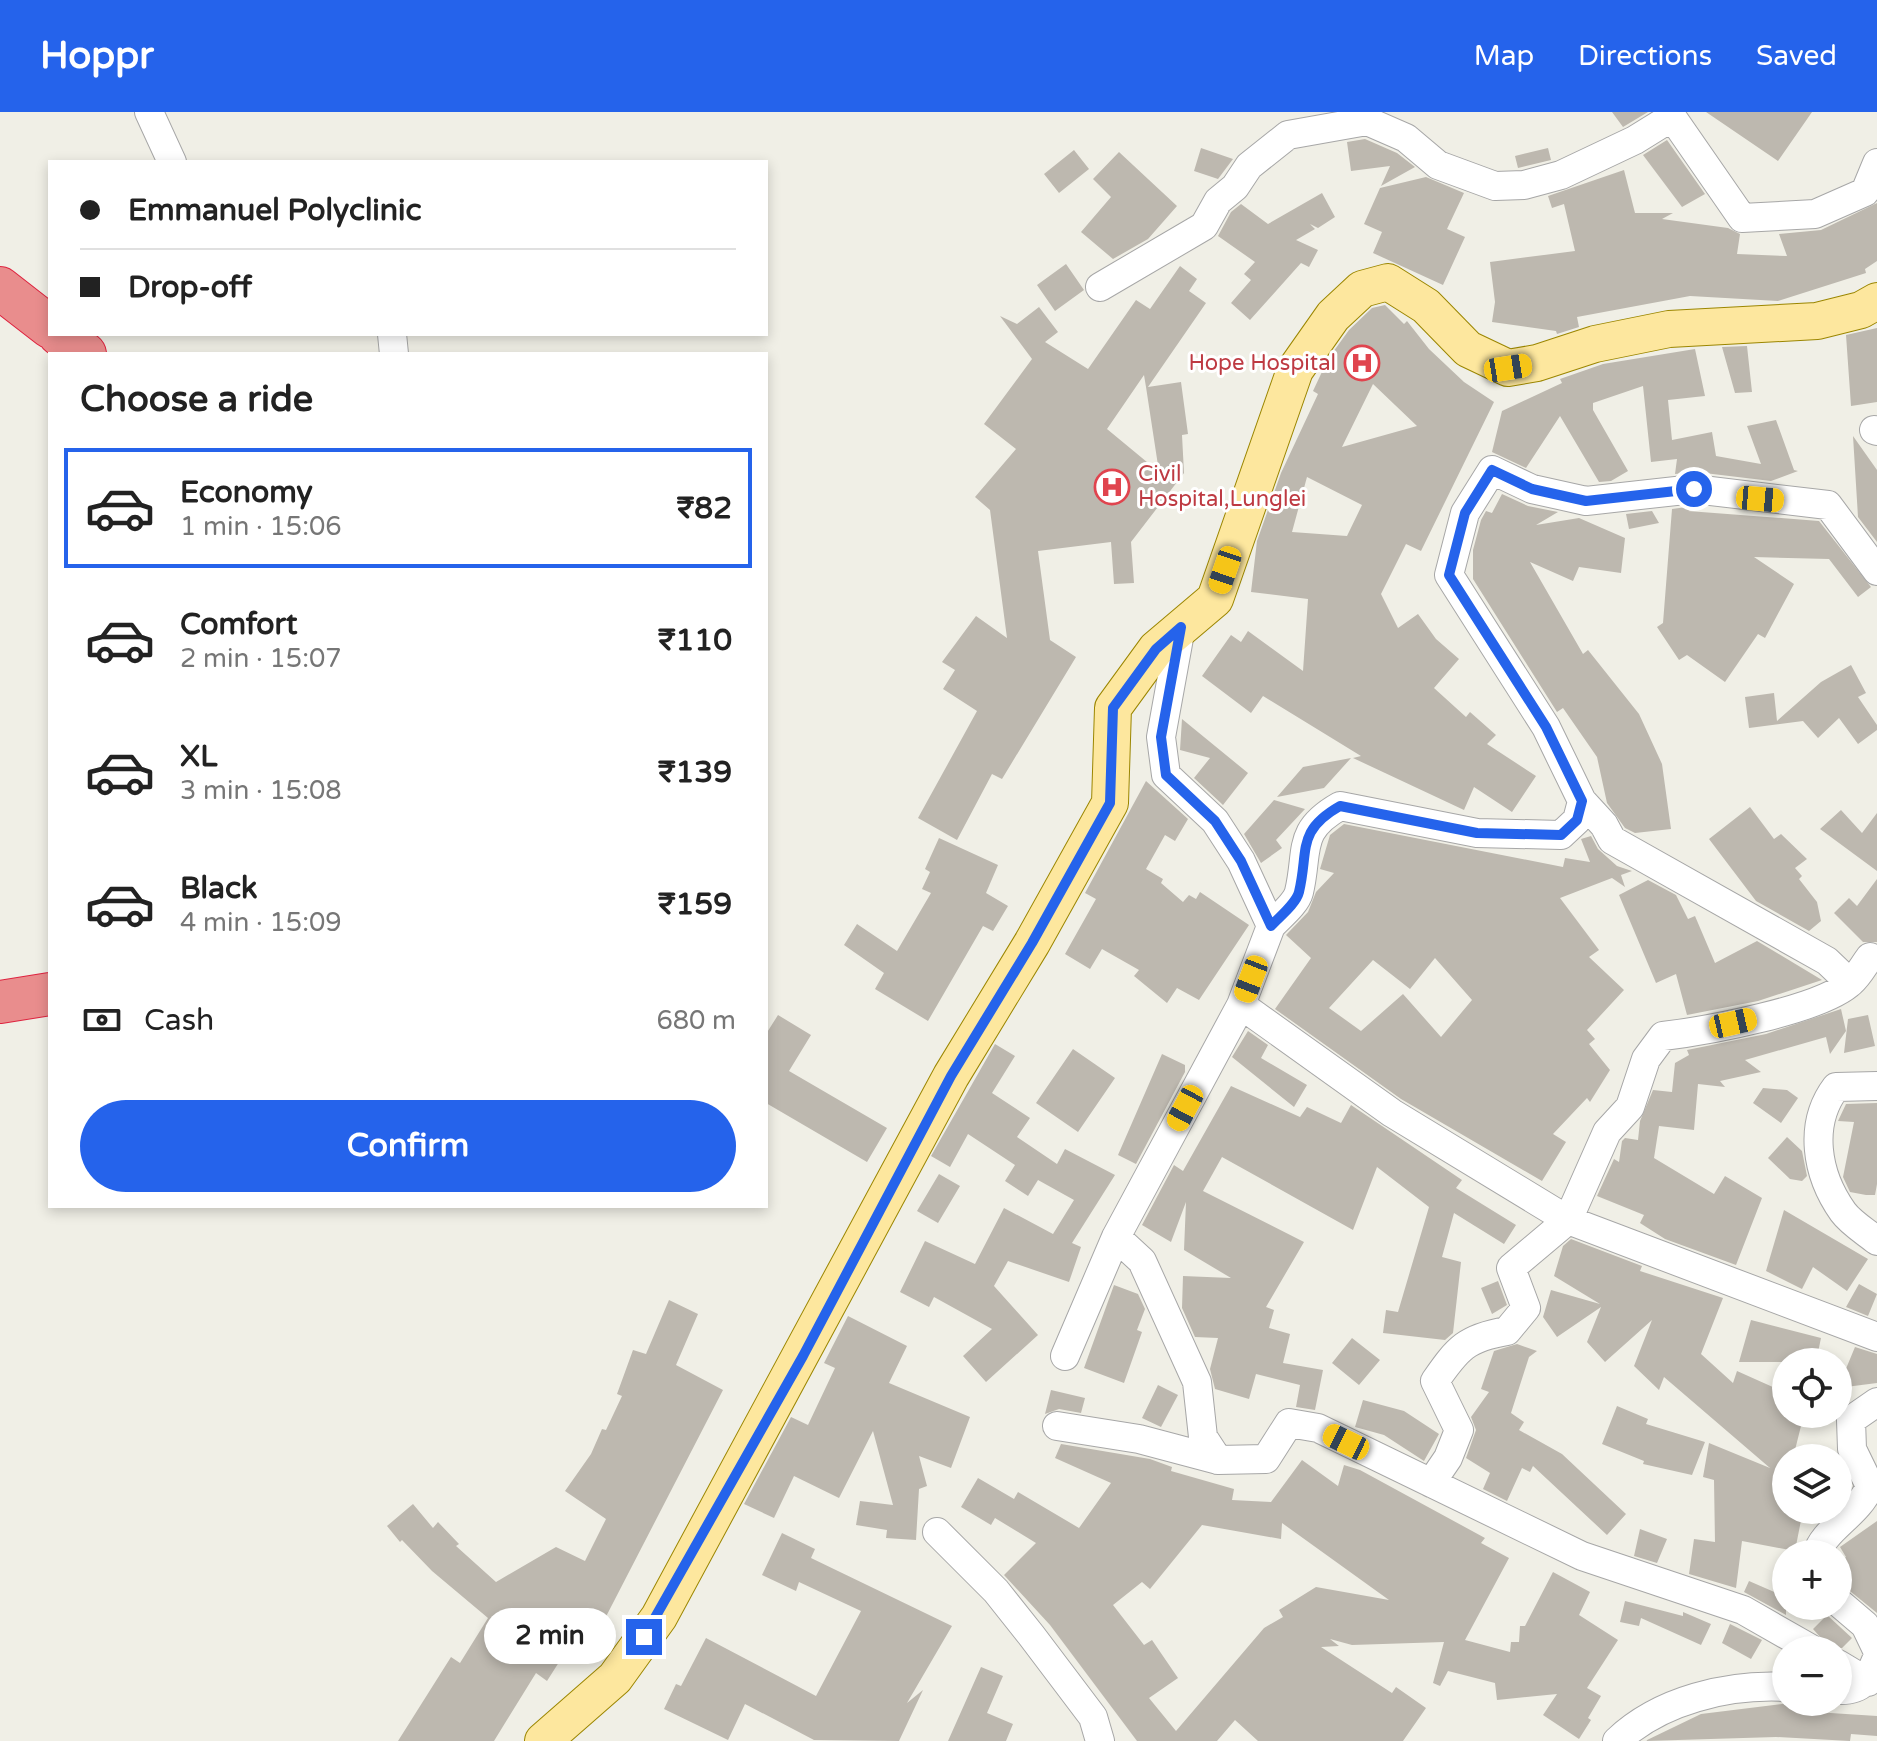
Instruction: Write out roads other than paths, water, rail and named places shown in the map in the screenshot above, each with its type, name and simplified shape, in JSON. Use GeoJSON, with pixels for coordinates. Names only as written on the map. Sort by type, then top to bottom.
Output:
{"type":"FeatureCollection","features":[{"type":"Feature","properties":{"kind":"highway"},"geometry":{"type":"LineString","coordinates":[[0,288],[48,325]]}},
{"type":"Feature","properties":{"kind":"highway"},"geometry":{"type":"LineString","coordinates":[[62,336],[82,352]]}},
{"type":"Feature","properties":{"kind":"highway"},"geometry":{"type":"LineString","coordinates":[[0,1002],[48,994]]}},
{"type":"Feature","properties":{"kind":"main road"},"geometry":{"type":"LineString","coordinates":[[543,1741],[615,1678],[659,1617],[951,1076],[1032,943],[1110,803],[1113,708],[1156,649],[1215,599],[1295,370],[1333,316],[1362,289],[1388,282],[1426,306],[1468,349],[1508,368],[1537,363],[1595,344],[1669,329],[1817,321],[1861,310],[1877,301]]}},
{"type":"Feature","properties":{"kind":"street"},"geometry":{"type":"LineString","coordinates":[[149,112],[171,160]]}},
{"type":"Feature","properties":{"kind":"street"},"geometry":{"type":"LineString","coordinates":[[1100,287],[1204,226],[1218,201],[1235,187],[1249,166],[1288,135],[1367,121],[1406,138],[1438,165],[1495,186],[1524,185],[1561,175],[1635,140],[1662,116],[1672,117],[1742,218],[1815,214],[1865,192],[1877,163]]}},
{"type":"Feature","properties":{"kind":"street"},"geometry":{"type":"LineString","coordinates":[[1850,983],[1827,961],[1612,840],[1604,825],[1582,801],[1546,727],[1449,575],[1465,513],[1492,470],[1532,489],[1586,501],[1694,489],[1828,505],[1877,571]]}},
{"type":"Feature","properties":{"kind":"street"},"geometry":{"type":"LineString","coordinates":[[1181,627],[1161,737],[1166,775],[1215,821],[1241,861],[1271,926]]}},
{"type":"Feature","properties":{"kind":"street"},"geometry":{"type":"LineString","coordinates":[[1065,1356],[1116,1237],[1241,1005],[1271,926],[1299,895],[1304,844],[1318,818],[1340,806],[1477,833],[1561,835],[1577,820],[1582,801]]}},
{"type":"Feature","properties":{"kind":"street"},"geometry":{"type":"LineString","coordinates":[[1431,1483],[1448,1458],[1459,1430],[1435,1381],[1455,1353],[1475,1337],[1507,1331],[1526,1308],[1511,1268],[1568,1220],[1607,1132],[1630,1107],[1646,1059],[1663,1036],[1754,1018],[1813,1001],[1850,983],[1870,957]]}},
{"type":"Feature","properties":{"kind":"street"},"geometry":{"type":"LineString","coordinates":[[1241,1005],[1392,1113],[1568,1220],[1877,1337]]}},
{"type":"Feature","properties":{"kind":"street"},"geometry":{"type":"LineString","coordinates":[[1877,1086],[1836,1087],[1822,1105],[1816,1139],[1844,1212],[1877,1241]]}},
{"type":"Feature","properties":{"kind":"street"},"geometry":{"type":"LineString","coordinates":[[1116,1237],[1142,1261],[1197,1382],[1203,1437],[1218,1460]]}},
{"type":"Feature","properties":{"kind":"street"},"geometry":{"type":"LineString","coordinates":[[1822,1540],[1863,1502],[1870,1486],[1852,1449],[1851,1420],[1877,1402]]}},
{"type":"Feature","properties":{"kind":"street"},"geometry":{"type":"LineString","coordinates":[[1057,1426],[1139,1439],[1218,1460],[1266,1459],[1289,1423],[1318,1428],[1582,1556],[1743,1610],[1788,1636]]}},
{"type":"Feature","properties":{"kind":"street"},"geometry":{"type":"LineString","coordinates":[[937,1532],[996,1591],[1031,1635],[1093,1717],[1100,1741]]}},
{"type":"Feature","properties":{"kind":"street"},"geometry":{"type":"LineString","coordinates":[[1852,1614],[1865,1625],[1877,1650]]}},
{"type":"Feature","properties":{"kind":"street"},"geometry":{"type":"LineString","coordinates":[[1852,1666],[1872,1670]]}},
{"type":"Feature","properties":{"kind":"street"},"geometry":{"type":"LineString","coordinates":[[1852,1690],[1872,1670]]}},
{"type":"Feature","properties":{"kind":"street"},"geometry":{"type":"LineString","coordinates":[[1617,1741],[1637,1722],[1689,1700],[1752,1686],[1772,1687]]}},
{"type":"Feature","properties":{"kind":"place","name":"Hope Hospital"},"geometry":{"type":"Point","coordinates":[1362,363]}},
{"type":"Feature","properties":{"kind":"place","name":"Civil Hospital,Lunglei"},"geometry":{"type":"Point","coordinates":[1112,487]}}]}
